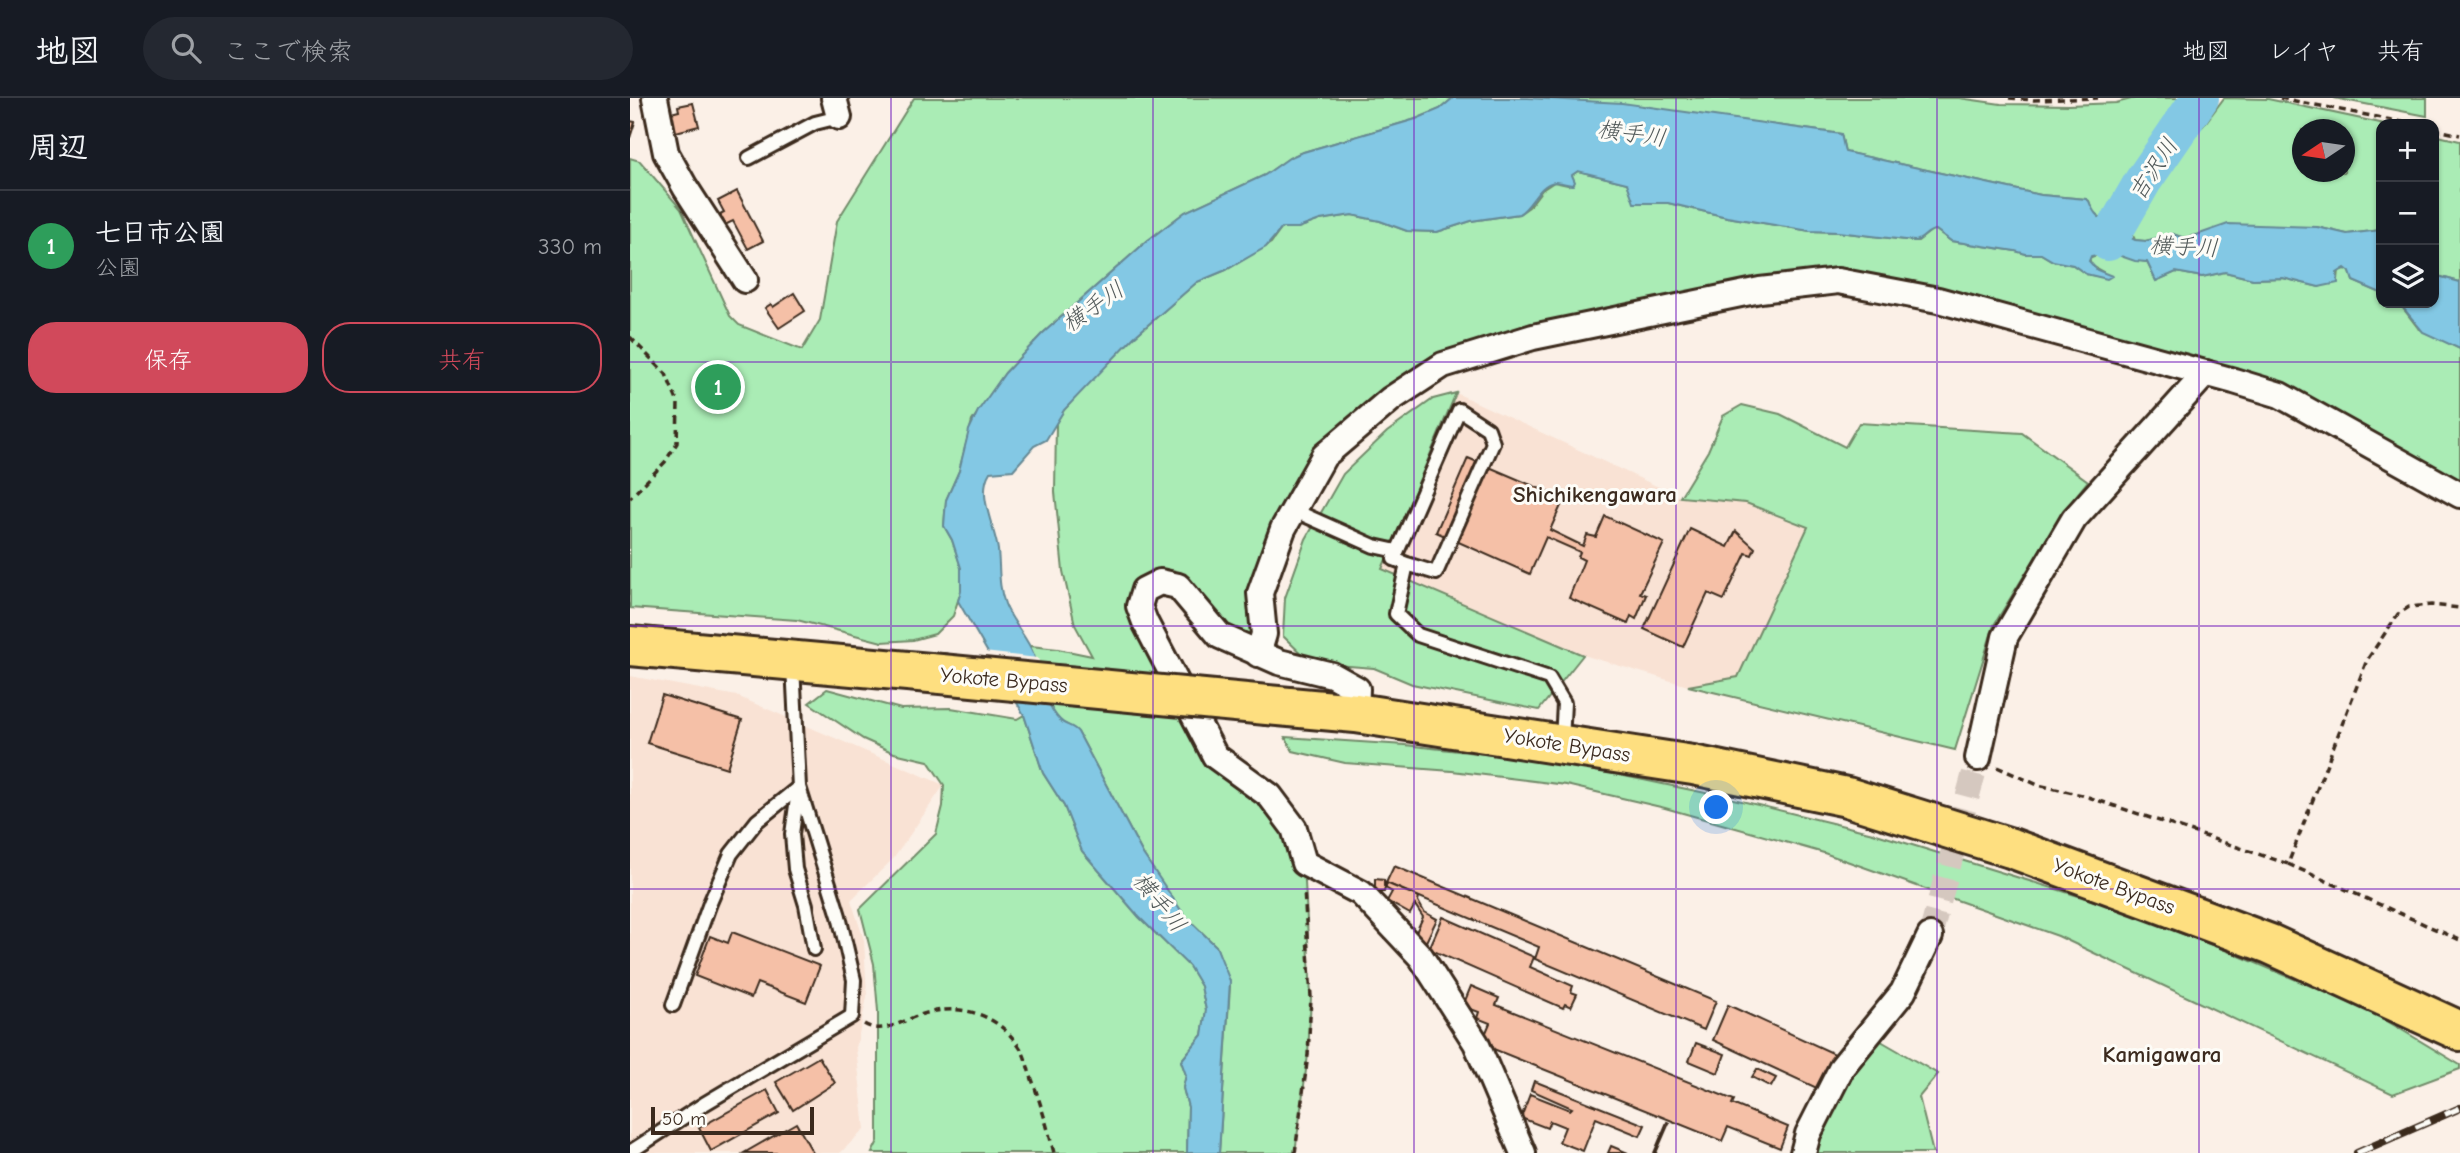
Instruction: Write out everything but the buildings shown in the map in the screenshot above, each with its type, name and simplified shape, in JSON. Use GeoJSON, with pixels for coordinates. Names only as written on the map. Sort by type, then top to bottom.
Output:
{"type":"FeatureCollection","features":[{"type":"Feature","properties":{"kind":"highway","name":"Yokote Bypass"},"geometry":{"type":"LineString","coordinates":[[630,646],[1356,713],[1693,765],[1847,797],[1998,844],[2270,944],[2460,1031]]}},
{"type":"Feature","properties":{"kind":"street"},"geometry":{"type":"LineString","coordinates":[[655,98],[666,153],[746,280]]}},
{"type":"Feature","properties":{"kind":"street"},"geometry":{"type":"LineString","coordinates":[[1258,654],[1264,634],[1260,593],[1283,529],[1324,456],[1391,399],[1443,365],[1533,337],[1760,290],[1838,281],[1938,300],[2206,373],[2280,395],[2460,495]]}},
{"type":"Feature","properties":{"kind":"street"},"geometry":{"type":"LineString","coordinates":[[1978,758],[2005,637],[2067,530],[2206,373]]}},
{"type":"Feature","properties":{"kind":"street"},"geometry":{"type":"LineString","coordinates":[[1356,713],[1357,689],[1332,675],[1279,662],[1220,636],[1178,586],[1160,582],[1144,590],[1139,606],[1145,622],[1215,756],[1270,796],[1294,828],[1304,863],[1361,893],[1421,957],[1476,1043],[1523,1153]]}},
{"type":"Feature","properties":{"kind":"street"},"geometry":{"type":"LineString","coordinates":[[1803,1153],[1808,1135],[1842,1067],[1903,992],[1930,936]]}},
{"type":"Feature","properties":{"kind":"lane"},"geometry":{"type":"LineString","coordinates":[[750,158],[815,123],[836,107]]}},
{"type":"Feature","properties":{"kind":"lane"},"geometry":{"type":"LineString","coordinates":[[1458,410],[1488,429],[1493,443],[1436,573],[1407,564],[1394,559],[1458,410]]}},
{"type":"Feature","properties":{"kind":"lane"},"geometry":{"type":"LineString","coordinates":[[1293,510],[1374,546],[1397,551]]}},
{"type":"Feature","properties":{"kind":"lane"},"geometry":{"type":"LineString","coordinates":[[1407,564],[1396,614],[1418,635],[1549,678],[1563,703],[1562,745]]}},
{"type":"Feature","properties":{"kind":"lane"},"geometry":{"type":"LineString","coordinates":[[793,661],[799,787],[792,834],[794,869],[806,905],[814,949]]}},
{"type":"Feature","properties":{"kind":"lane"},"geometry":{"type":"LineString","coordinates":[[673,1005],[731,854],[757,821],[799,787]]}},
{"type":"Feature","properties":{"kind":"lane"},"geometry":{"type":"LineString","coordinates":[[630,1152],[704,1104],[852,1016],[854,981],[839,916],[799,787]]}},
{"type":"Feature","properties":{"kind":"path"},"geometry":{"type":"LineString","coordinates":[[2009,98],[2098,98]]}},
{"type":"Feature","properties":{"kind":"path"},"geometry":{"type":"LineString","coordinates":[[2280,98],[2387,119]]}},
{"type":"Feature","properties":{"kind":"path"},"geometry":{"type":"LineString","coordinates":[[2439,130],[2460,135]]}},
{"type":"Feature","properties":{"kind":"path"},"geometry":{"type":"LineString","coordinates":[[630,337],[666,374],[678,403],[677,443],[665,463],[630,498]]}},
{"type":"Feature","properties":{"kind":"path"},"geometry":{"type":"LineString","coordinates":[[2288,863],[2367,660],[2398,614],[2409,607],[2460,607]]}},
{"type":"Feature","properties":{"kind":"path"},"geometry":{"type":"LineString","coordinates":[[1978,758],[2038,785],[2082,795],[2288,863],[2460,940]]}},
{"type":"Feature","properties":{"kind":"path"},"geometry":{"type":"LineString","coordinates":[[1295,1153],[1308,1055],[1311,997],[1304,863]]}},
{"type":"Feature","properties":{"kind":"path"},"geometry":{"type":"LineString","coordinates":[[852,1016],[866,1026],[883,1028],[941,1010],[965,1009],[984,1015],[1004,1030],[1022,1051],[1054,1153]]}},
{"type":"Feature","properties":{"kind":"shaded area"},"geometry":{"type":"Polygon","coordinates":[[[1456,393],[1680,497],[1746,503],[1809,526],[1738,677],[1688,686],[1583,655],[1382,569],[1456,393]]]}},
{"type":"Feature","properties":{"kind":"shaded area"},"geometry":{"type":"Polygon","coordinates":[[[630,676],[737,696],[944,785],[894,858],[851,900],[864,940],[867,997],[856,1048],[865,1129],[840,1153],[630,1153],[630,676]]]}},
{"type":"Feature","properties":{"kind":"green space"},"geometry":{"type":"Polygon","coordinates":[[[914,98],[1453,98],[1440,109],[1416,119],[1300,153],[1265,175],[1185,212],[1147,241],[1042,334],[1005,373],[972,421],[959,471],[946,500],[944,526],[961,567],[961,591],[953,616],[935,634],[913,640],[882,642],[797,620],[630,608],[630,158],[640,161],[681,209],[730,316],[739,325],[802,350],[820,320],[837,221],[914,98]]]}},
{"type":"Feature","properties":{"kind":"green space"},"geometry":{"type":"Polygon","coordinates":[[[1959,98],[2001,104],[2068,105],[2116,103],[2135,98],[2185,98],[2172,125],[2149,145],[2140,174],[2122,200],[2121,210],[2114,219],[2107,222],[2093,212],[2086,199],[2041,195],[1845,152],[1841,134],[1622,104],[1562,100],[1959,98]]]}},
{"type":"Feature","properties":{"kind":"green space"},"geometry":{"type":"Polygon","coordinates":[[[2224,98],[2268,99],[2376,122],[2376,231],[2347,234],[2317,227],[2200,234],[2184,238],[2173,234],[2145,241],[2135,240],[2130,229],[2134,211],[2151,179],[2176,149],[2203,126],[2224,98]]]}},
{"type":"Feature","properties":{"kind":"green space"},"geometry":{"type":"Polygon","coordinates":[[[2334,98],[2427,98],[2427,116],[2334,98]]]}},
{"type":"Feature","properties":{"kind":"green space"},"geometry":{"type":"Polygon","coordinates":[[[2439,136],[2460,141],[2460,282],[2439,276],[2439,136]]]}},
{"type":"Feature","properties":{"kind":"green space"},"geometry":{"type":"Polygon","coordinates":[[[1578,171],[1627,183],[1635,203],[1668,203],[1727,217],[1810,231],[1914,241],[1936,230],[1951,241],[2026,254],[2041,254],[2053,261],[2073,265],[2086,274],[2102,277],[2103,272],[2092,266],[2089,258],[2111,254],[2147,262],[2156,281],[2176,272],[2202,277],[2225,272],[2253,279],[2283,278],[2319,287],[2338,280],[2339,270],[2349,269],[2353,281],[2376,291],[2376,308],[2403,308],[2418,328],[2460,349],[2460,495],[2280,395],[1838,281],[1443,365],[1324,456],[1283,529],[1258,654],[1178,586],[1144,590],[1215,756],[1270,796],[1304,863],[1311,997],[1308,1055],[1295,1153],[1219,1153],[1230,986],[1216,946],[1185,916],[1172,899],[1143,854],[1078,732],[1061,722],[1053,712],[1030,646],[1092,656],[1075,625],[1063,571],[1055,492],[1056,423],[1092,379],[1134,337],[1197,282],[1226,270],[1271,243],[1282,228],[1298,228],[1320,220],[1352,215],[1407,231],[1437,232],[1471,221],[1519,214],[1529,207],[1542,190],[1554,182],[1568,185],[1572,175],[1578,171]]]}},
{"type":"Feature","properties":{"kind":"green space"},"geometry":{"type":"Polygon","coordinates":[[[1456,393],[1382,569],[1583,655],[1539,710],[1412,684],[1374,668],[1311,663],[1283,636],[1285,598],[1306,539],[1343,474],[1387,432],[1433,399],[1456,393]]]}},
{"type":"Feature","properties":{"kind":"green space"},"geometry":{"type":"Polygon","coordinates":[[[1742,405],[1780,414],[1845,447],[1859,423],[2022,433],[2088,481],[2063,512],[1994,625],[1955,750],[1688,686],[1738,677],[1808,527],[1746,503],[1680,497],[1708,451],[1723,416],[1742,405]]]}},
{"type":"Feature","properties":{"kind":"green space"},"geometry":{"type":"Polygon","coordinates":[[[827,689],[901,709],[951,708],[1017,719],[1024,715],[1043,773],[1064,806],[1082,851],[1139,917],[1189,966],[1201,986],[1206,1010],[1202,1035],[1181,1061],[1186,1075],[1183,1088],[1188,1107],[1187,1153],[872,1153],[878,1141],[878,1011],[874,964],[860,909],[936,834],[943,806],[944,785],[928,761],[894,753],[863,739],[809,703],[827,689]]]}},
{"type":"Feature","properties":{"kind":"green space"},"geometry":{"type":"Polygon","coordinates":[[[1285,737],[1405,745],[1557,762],[1725,797],[1873,833],[2111,906],[2230,952],[2372,1012],[2460,1065],[2460,1069],[2393,1094],[2058,936],[1824,853],[1665,808],[1566,785],[1452,771],[1345,763],[1293,751],[1285,737]]]}},
{"type":"Feature","properties":{"kind":"green space"},"geometry":{"type":"Polygon","coordinates":[[[1881,1041],[1938,1074],[1919,1097],[1933,1153],[1807,1153],[1837,1093],[1881,1041]]]}},
{"type":"Feature","properties":{"kind":"water","name":"横手川"},"geometry":{"type":"Polygon","coordinates":[[[1453,98],[1528,98],[1622,103],[1841,134],[1845,152],[2041,195],[2086,199],[2098,216],[2107,222],[2114,219],[2121,224],[2121,233],[2135,240],[2146,241],[2173,234],[2184,238],[2191,237],[2228,224],[2317,227],[2347,234],[2376,231],[2376,291],[2353,281],[2350,272],[2345,268],[2337,273],[2338,283],[2319,287],[2283,278],[2253,279],[2225,272],[2202,277],[2176,272],[2156,281],[2147,262],[2109,252],[2091,256],[2089,261],[2097,270],[2112,276],[2107,279],[2086,274],[2073,265],[2053,261],[2041,254],[2026,254],[1951,241],[1936,230],[1914,241],[1810,231],[1727,217],[1668,203],[1634,203],[1627,183],[1578,171],[1572,175],[1575,182],[1573,185],[1555,182],[1549,184],[1519,214],[1471,221],[1437,232],[1407,231],[1352,215],[1320,220],[1298,228],[1282,228],[1266,247],[1226,270],[1197,282],[1134,337],[1064,410],[1046,440],[1034,446],[1013,470],[990,472],[985,490],[998,550],[1003,597],[1008,611],[1034,655],[1050,706],[1062,722],[1078,732],[1143,854],[1185,916],[1216,946],[1230,981],[1219,1153],[1187,1153],[1188,1107],[1183,1088],[1186,1075],[1181,1061],[1202,1035],[1206,1010],[1201,986],[1189,966],[1139,917],[1082,851],[1064,806],[1043,773],[1024,715],[958,601],[961,568],[952,540],[944,526],[946,500],[959,471],[969,430],[978,411],[1005,373],[1042,334],[1147,241],[1185,212],[1265,175],[1300,153],[1416,119],[1440,109],[1453,98]]]}},
{"type":"Feature","properties":{"kind":"water"},"geometry":{"type":"Polygon","coordinates":[[[2439,276],[2460,282],[2460,349],[2423,332],[2403,308],[2439,308],[2439,276]]]}},
{"type":"Feature","properties":{"kind":"pier"},"geometry":{"type":"Polygon","coordinates":[[[984,652],[1038,658],[1050,695],[1010,696],[984,652]]]}},
{"type":"Feature","properties":{"kind":"waterway","name":"吉沢川"},"geometry":{"type":"LineString","coordinates":[[2108,242],[2143,181],[2200,98]]}},
{"type":"Feature","properties":{"kind":"tunnel"},"geometry":{"type":"LineString","coordinates":[[1930,936],[1978,758]]}},
{"type":"Feature","properties":{"kind":"railway"},"geometry":{"type":"LineString","coordinates":[[2357,1153],[2460,1108]]}},
{"type":"Feature","properties":{"kind":"place","name":"七日市公園"},"geometry":{"type":"Point","coordinates":[718,387]}},
{"type":"Feature","properties":{"kind":"district","name":"Shichikengawara"},"geometry":{"type":"Point","coordinates":[1595,494]}},
{"type":"Feature","properties":{"kind":"district","name":"Kamigawara"},"geometry":{"type":"Point","coordinates":[2162,1054]}}]}
